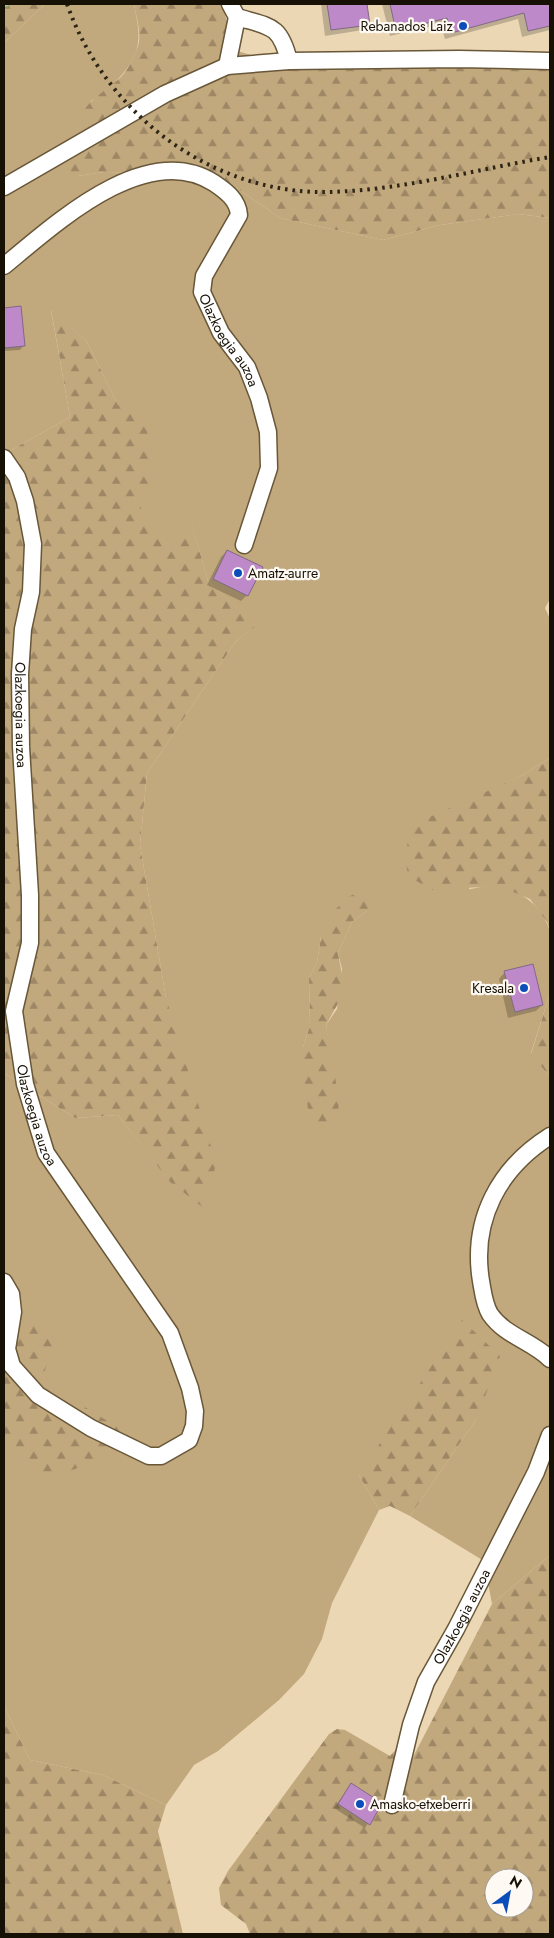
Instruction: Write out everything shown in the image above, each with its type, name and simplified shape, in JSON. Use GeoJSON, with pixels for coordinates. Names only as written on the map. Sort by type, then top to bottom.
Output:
{"type":"FeatureCollection","features":[{"type":"Feature","properties":{"kind":"street"},"geometry":{"type":"LineString","coordinates":[[227,66],[234,10],[274,28],[284,42],[289,60]]}},
{"type":"Feature","properties":{"kind":"street"},"geometry":{"type":"LineString","coordinates":[[4,187],[164,94],[227,66],[289,60],[458,59],[550,61]]}},
{"type":"Feature","properties":{"kind":"street","name":"Olazkoegia auzoa"},"geometry":{"type":"LineString","coordinates":[[4,266],[76,207],[111,187],[138,178],[159,173],[192,172],[208,179],[231,196],[239,208],[239,215],[204,276],[202,292],[221,333],[247,367],[260,398],[268,432],[269,468],[244,545]]}},
{"type":"Feature","properties":{"kind":"street","name":"Olazkoegia auzoa"},"geometry":{"type":"LineString","coordinates":[[4,458],[17,477],[25,501],[32,544],[31,592],[23,629],[20,674],[20,747],[30,895],[30,943],[14,1011],[25,1084],[46,1153],[170,1333],[182,1361],[193,1404],[194,1426],[189,1440],[161,1456],[149,1456],[91,1428],[38,1395],[12,1366],[7,1349],[14,1312],[11,1294],[4,1282]]}},
{"type":"Feature","properties":{"kind":"street"},"geometry":{"type":"LineString","coordinates":[[550,1136],[517,1161],[488,1208],[482,1225],[479,1266],[484,1300],[489,1313],[500,1326],[513,1336],[550,1359]]}},
{"type":"Feature","properties":{"kind":"street","name":"Olazkoegia auzoa"},"geometry":{"type":"LineString","coordinates":[[392,1804],[411,1725],[426,1682],[456,1629],[536,1472],[550,1435]]}},
{"type":"Feature","properties":{"kind":"green space"},"geometry":{"type":"Polygon","coordinates":[[[4,4],[45,4],[4,43],[4,4]]]}},
{"type":"Feature","properties":{"kind":"green space"},"geometry":{"type":"Polygon","coordinates":[[[45,4],[134,4],[138,33],[136,52],[127,69],[120,77],[91,101],[78,176],[104,172],[145,173],[185,165],[231,184],[280,218],[383,240],[440,225],[518,214],[550,218],[550,599],[545,608],[550,619],[550,758],[521,776],[474,799],[469,889],[500,886],[517,892],[537,908],[547,922],[550,931],[550,993],[531,1053],[550,1077],[550,1555],[492,1604],[484,1561],[410,1516],[477,1418],[359,1475],[379,1510],[332,1603],[322,1639],[304,1674],[279,1700],[218,1751],[194,1765],[166,1805],[103,1775],[30,1760],[4,1706],[4,1073],[75,1118],[118,1115],[170,1181],[166,998],[140,845],[147,773],[236,641],[255,626],[208,581],[192,525],[150,714],[118,405],[87,342],[51,310],[70,417],[6,453],[4,451],[4,43],[45,4]],[[370,909],[321,936],[317,963],[309,978],[310,1026],[303,1047],[331,1062],[326,1025],[337,1009],[342,969],[338,953],[352,922],[370,909]]]}},
{"type":"Feature","properties":{"kind":"green space"},"geometry":{"type":"Polygon","coordinates":[[[134,4],[222,4],[227,22],[227,40],[237,51],[255,56],[550,54],[550,218],[518,214],[440,225],[383,240],[280,218],[231,184],[185,165],[145,173],[104,172],[78,176],[60,172],[61,163],[87,133],[83,119],[85,109],[121,77],[135,54],[139,36],[134,4]]]}},
{"type":"Feature","properties":{"kind":"green space"},"geometry":{"type":"Polygon","coordinates":[[[51,309],[87,342],[118,405],[147,416],[149,483],[139,505],[169,548],[192,524],[208,581],[256,626],[236,641],[147,773],[140,845],[166,998],[216,1163],[205,1209],[170,1182],[118,1115],[75,1118],[4,1073],[4,451],[6,453],[70,417],[51,309]]]}},
{"type":"Feature","properties":{"kind":"green space"},"geometry":{"type":"Polygon","coordinates":[[[550,758],[550,931],[547,922],[530,899],[499,886],[432,890],[408,876],[405,857],[408,841],[423,820],[521,776],[550,758]]]}},
{"type":"Feature","properties":{"kind":"green space"},"geometry":{"type":"Polygon","coordinates":[[[357,893],[366,894],[371,900],[370,909],[352,922],[338,953],[345,991],[326,1025],[339,1100],[338,1115],[324,1133],[311,1128],[305,1090],[303,1047],[310,1026],[309,978],[317,963],[321,936],[330,915],[348,897],[357,893]]]}},
{"type":"Feature","properties":{"kind":"green space"},"geometry":{"type":"Polygon","coordinates":[[[550,993],[550,1077],[531,1054],[550,993]]]}},
{"type":"Feature","properties":{"kind":"green space"},"geometry":{"type":"Polygon","coordinates":[[[30,1318],[55,1339],[44,1373],[72,1399],[125,1432],[101,1459],[46,1480],[4,1449],[4,1333],[30,1318]]]}},
{"type":"Feature","properties":{"kind":"green space"},"geometry":{"type":"Polygon","coordinates":[[[462,1320],[500,1356],[477,1418],[410,1516],[390,1506],[379,1510],[359,1475],[462,1320]]]}},
{"type":"Feature","properties":{"kind":"green space"},"geometry":{"type":"Polygon","coordinates":[[[550,1555],[550,1934],[250,1934],[246,1924],[221,1905],[219,1888],[228,1871],[329,1734],[337,1729],[345,1730],[390,1756],[399,1746],[411,1761],[492,1604],[550,1555]]]}},
{"type":"Feature","properties":{"kind":"green space"},"geometry":{"type":"Polygon","coordinates":[[[4,1706],[30,1760],[103,1775],[166,1805],[158,1831],[183,1934],[4,1934],[4,1706]]]}},
{"type":"Feature","properties":{"kind":"building"},"geometry":{"type":"Polygon","coordinates":[[[327,4],[367,4],[370,25],[331,30],[327,4]]]}},
{"type":"Feature","properties":{"kind":"building"},"geometry":{"type":"Polygon","coordinates":[[[390,4],[550,4],[550,26],[528,31],[524,13],[451,33],[447,18],[396,31],[390,4]]]}},
{"type":"Feature","properties":{"kind":"building"},"geometry":{"type":"Polygon","coordinates":[[[21,306],[25,346],[4,348],[4,308],[21,306]]]}},
{"type":"Feature","properties":{"kind":"building","name":"Amatz-aurre"},"geometry":{"type":"Polygon","coordinates":[[[227,550],[263,567],[248,596],[213,579],[227,550]]]}},
{"type":"Feature","properties":{"kind":"building","name":"Kresala"},"geometry":{"type":"Polygon","coordinates":[[[533,964],[543,1005],[515,1012],[504,971],[533,964]]]}},
{"type":"Feature","properties":{"kind":"building","name":"Amasko-etxeberri"},"geometry":{"type":"Polygon","coordinates":[[[351,1783],[382,1803],[370,1825],[338,1804],[351,1783]]]}},
{"type":"Feature","properties":{"kind":"railway"},"geometry":{"type":"LineString","coordinates":[[67,4],[84,43],[107,80],[136,112],[168,140],[205,163],[244,179],[286,189],[330,192],[358,190],[413,183],[550,157]]}},
{"type":"Feature","properties":{"kind":"place","name":"Rebanados Laiz"},"geometry":{"type":"Point","coordinates":[463,26]}},
{"type":"Feature","properties":{"kind":"place","name":"Amatz-aurre"},"geometry":{"type":"Point","coordinates":[238,573]}},
{"type":"Feature","properties":{"kind":"place","name":"Kresala"},"geometry":{"type":"Point","coordinates":[524,988]}},
{"type":"Feature","properties":{"kind":"place","name":"Amasko-etxeberri"},"geometry":{"type":"Point","coordinates":[360,1804]}}]}
